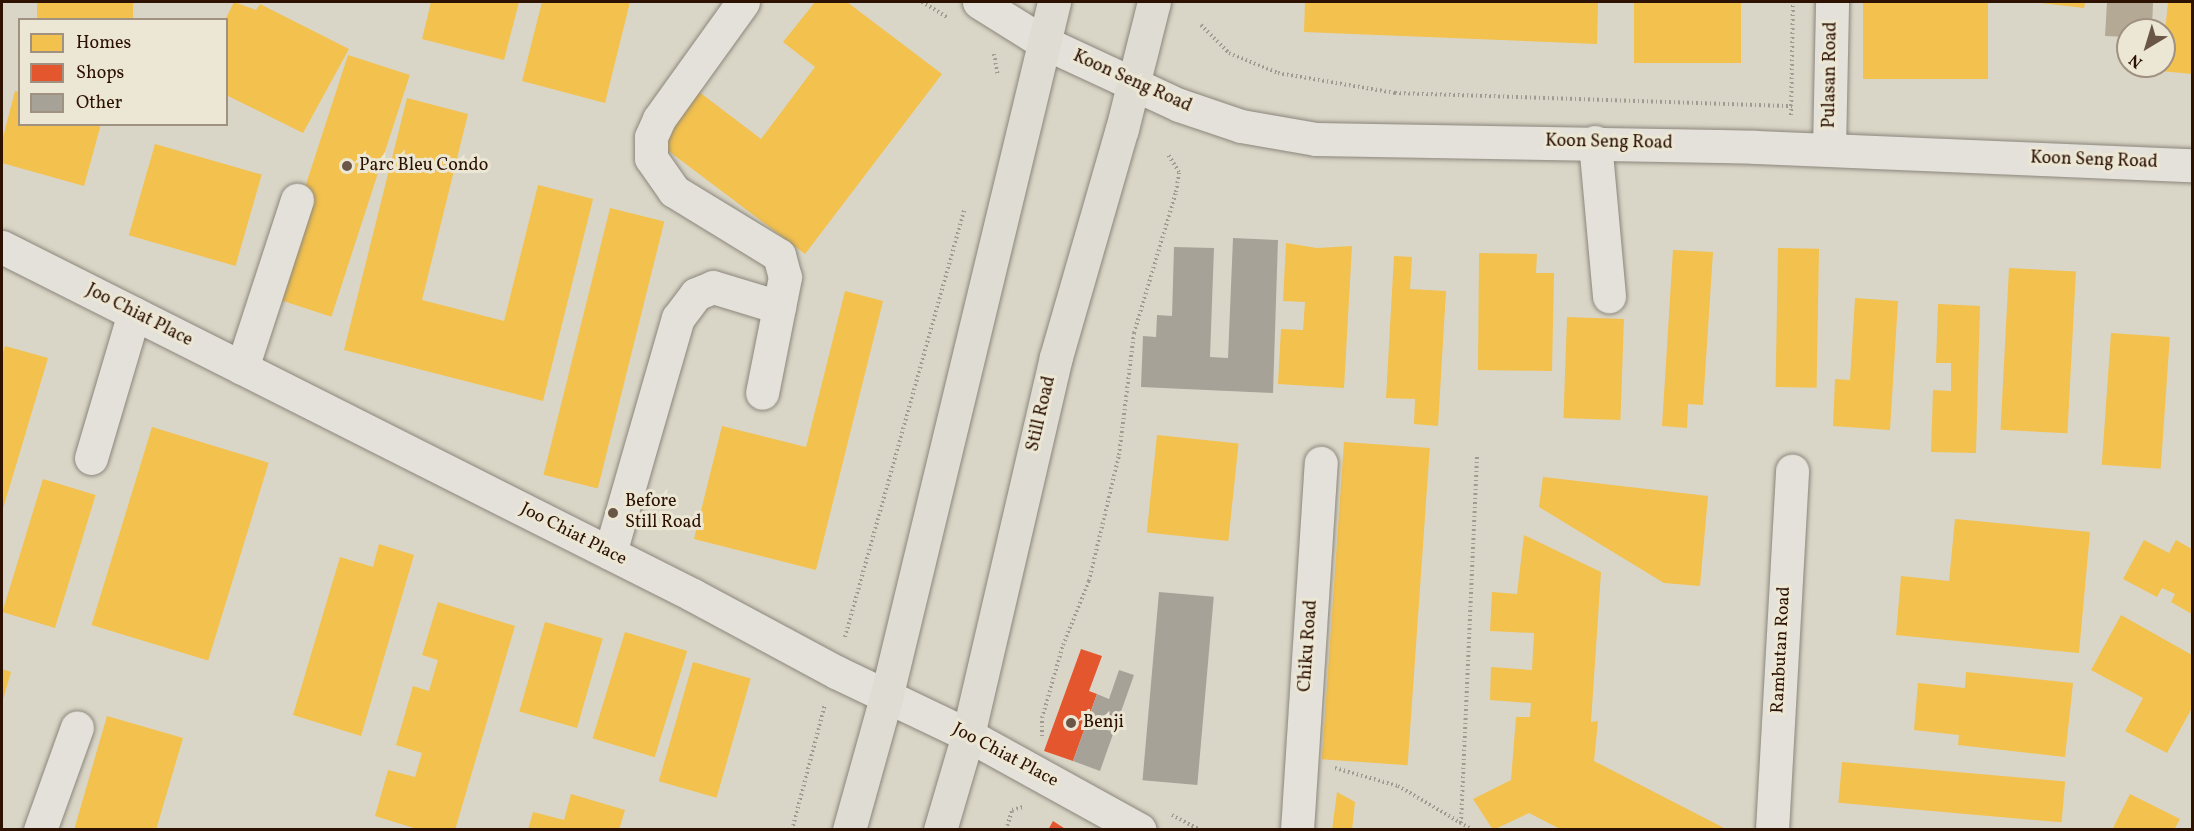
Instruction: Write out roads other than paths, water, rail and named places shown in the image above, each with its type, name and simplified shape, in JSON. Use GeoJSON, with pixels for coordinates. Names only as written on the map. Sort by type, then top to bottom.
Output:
{"type":"FeatureCollection","features":[{"type":"Feature","properties":{"kind":"highway"},"geometry":{"type":"LineString","coordinates":[[849,830],[887,694],[1054,2]]}},
{"type":"Feature","properties":{"kind":"highway","name":"Still Road"},"geometry":{"type":"LineString","coordinates":[[940,830],[968,735],[1056,357],[1134,84],[1154,2]]}},
{"type":"Feature","properties":{"kind":"street"},"geometry":{"type":"LineString","coordinates":[[743,2],[660,119],[651,138],[651,158],[674,191],[779,255],[785,277],[762,393]]}},
{"type":"Feature","properties":{"kind":"street","name":"Koon Seng Road"},"geometry":{"type":"LineString","coordinates":[[979,2],[1043,42],[1134,84],[1242,126],[1316,139],[1595,142],[1829,149],[2193,165]]}},
{"type":"Feature","properties":{"kind":"street","name":"Pulasan Road"},"geometry":{"type":"LineString","coordinates":[[1829,149],[1832,2]]}},
{"type":"Feature","properties":{"kind":"street"},"geometry":{"type":"LineString","coordinates":[[1595,142],[1609,296]]}},
{"type":"Feature","properties":{"kind":"street"},"geometry":{"type":"LineString","coordinates":[[242,368],[297,200]]}},
{"type":"Feature","properties":{"kind":"street","name":"Joo Chiat Place"},"geometry":{"type":"LineString","coordinates":[[2,247],[610,553],[836,672],[887,694],[968,735],[1140,830]]}},
{"type":"Feature","properties":{"kind":"street"},"geometry":{"type":"LineString","coordinates":[[610,553],[678,318],[696,294],[713,287],[779,307]]}},
{"type":"Feature","properties":{"kind":"street"},"geometry":{"type":"LineString","coordinates":[[91,458],[134,313]]}},
{"type":"Feature","properties":{"kind":"street","name":"Chiku Road"},"geometry":{"type":"LineString","coordinates":[[1297,830],[1322,463]]}},
{"type":"Feature","properties":{"kind":"street","name":"Rambutan Road"},"geometry":{"type":"LineString","coordinates":[[1772,830],[1792,471]]}},
{"type":"Feature","properties":{"kind":"street"},"geometry":{"type":"LineString","coordinates":[[40,830],[77,727]]}},
{"type":"Feature","properties":{"kind":"place","name":"Parc Bleu Condo"},"geometry":{"type":"Point","coordinates":[347,166]}},
{"type":"Feature","properties":{"kind":"place","name":"Before Still Road"},"geometry":{"type":"Point","coordinates":[613,513]}},
{"type":"Feature","properties":{"kind":"place","name":"Benji"},"geometry":{"type":"Point","coordinates":[1071,723]}}]}
